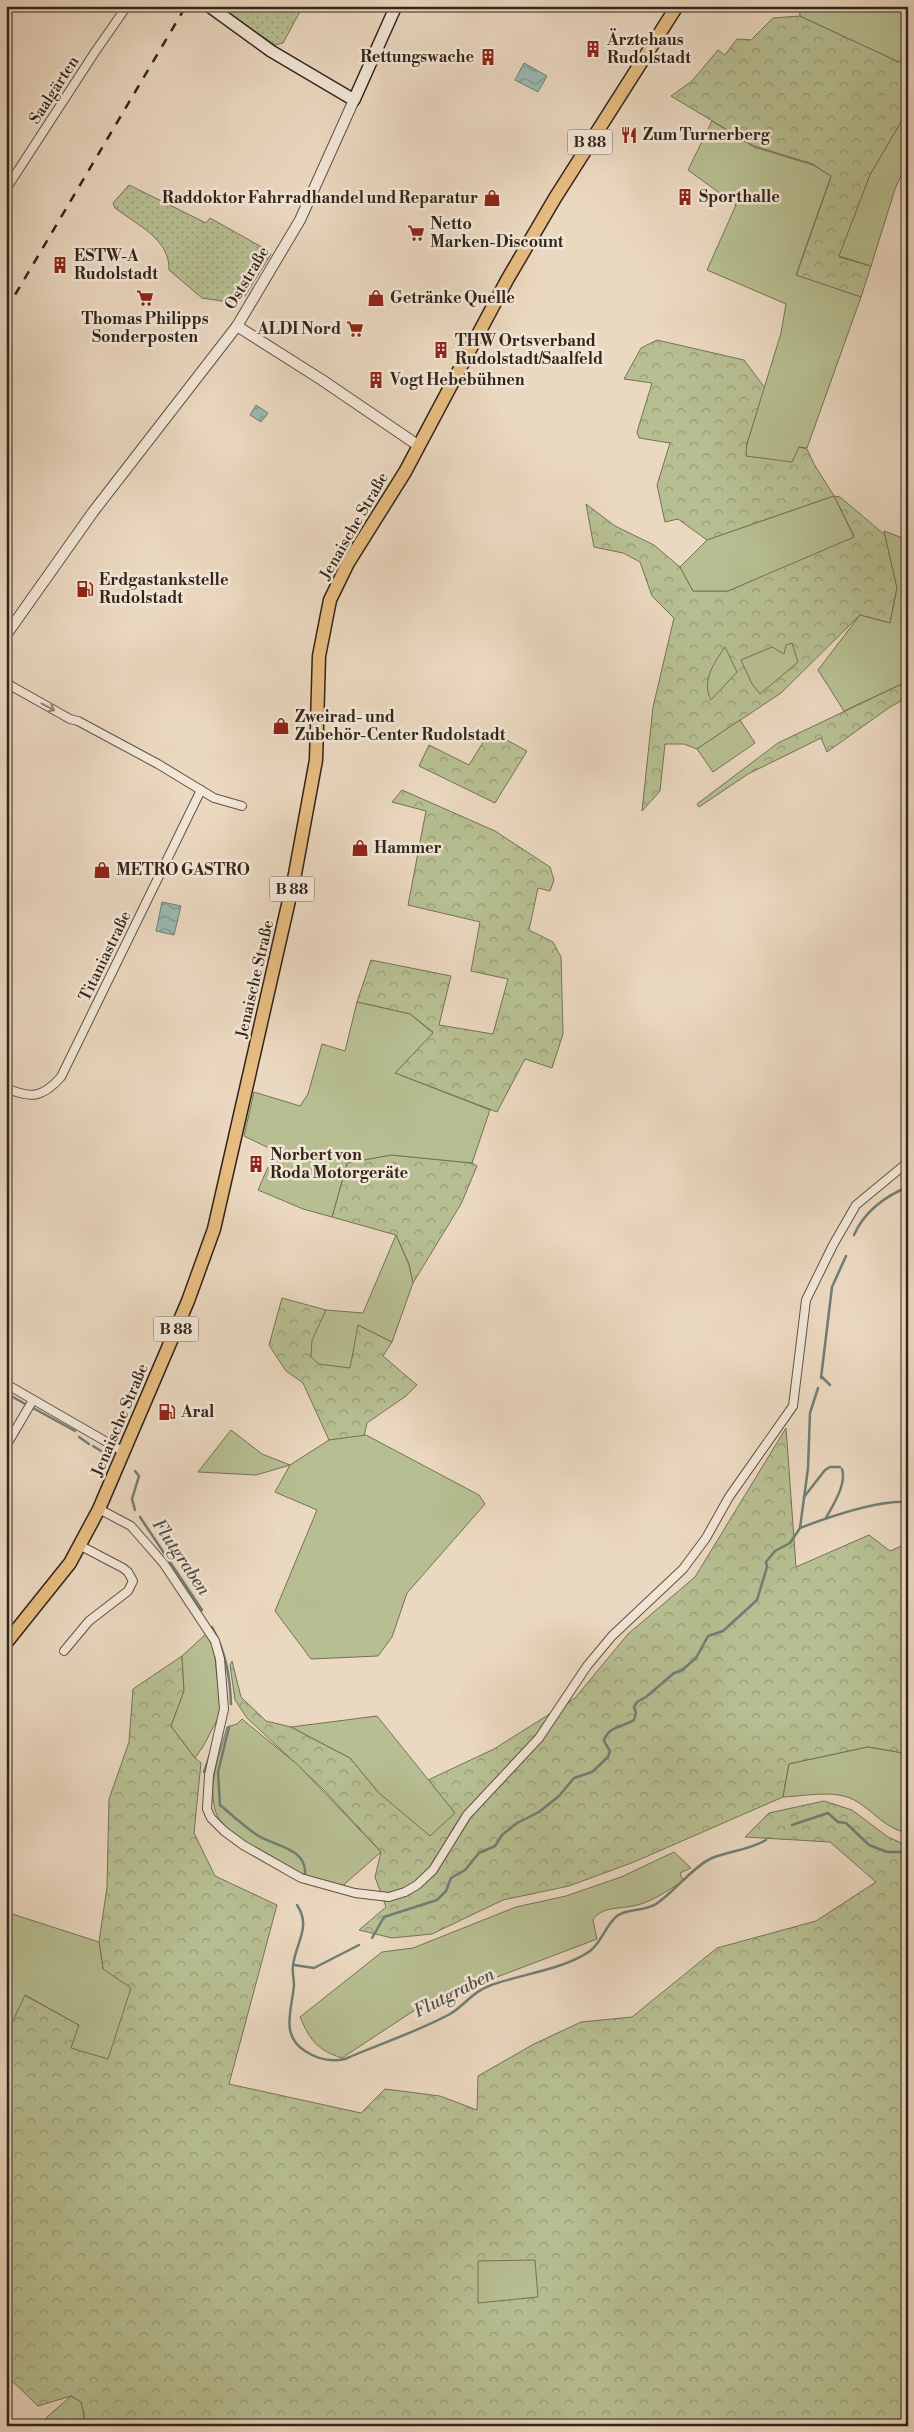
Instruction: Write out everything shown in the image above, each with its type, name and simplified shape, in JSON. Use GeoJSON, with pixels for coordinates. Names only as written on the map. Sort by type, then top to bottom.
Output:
{"type":"FeatureCollection","features":[{"type":"Feature","properties":{"kind":"main road"},"geometry":{"type":"LineString","coordinates":[[209,6],[271,51],[354,100]]}},
{"type":"Feature","properties":{"kind":"main road","name":"Oststraße"},"geometry":{"type":"LineString","coordinates":[[354,100],[396,6]]}},
{"type":"Feature","properties":{"kind":"main road","name":"Jenaische Straße"},"geometry":{"type":"LineString","coordinates":[[6,1643],[81,1546],[99,1510],[188,1301],[214,1229],[289,906],[302,837],[316,760],[320,650],[330,600],[348,563],[419,446],[503,289],[555,198],[677,6]]}},
{"type":"Feature","properties":{"kind":"street","name":"Saalgärten"},"geometry":{"type":"LineString","coordinates":[[6,189],[127,6]]}},
{"type":"Feature","properties":{"kind":"street","name":"Oststraße"},"geometry":{"type":"LineString","coordinates":[[6,635],[93,512],[237,326],[300,220],[354,100]]}},
{"type":"Feature","properties":{"kind":"street"},"geometry":{"type":"LineString","coordinates":[[237,326],[322,380],[419,446]]}},
{"type":"Feature","properties":{"kind":"street"},"geometry":{"type":"LineString","coordinates":[[6,683],[158,764],[214,798],[242,806]]}},
{"type":"Feature","properties":{"kind":"street","name":"Titaniastraße"},"geometry":{"type":"LineString","coordinates":[[6,1088],[20,1094],[33,1096],[44,1092],[61,1077],[201,790]]}},
{"type":"Feature","properties":{"kind":"street"},"geometry":{"type":"LineString","coordinates":[[99,1510],[130,1526],[145,1542],[164,1564],[215,1640],[220,1659],[224,1709],[209,1775],[207,1809],[211,1818],[224,1831],[243,1845],[301,1878],[355,1893],[389,1896],[406,1892],[417,1885],[433,1870],[467,1815],[539,1738],[587,1666],[612,1636],[683,1569],[706,1538],[729,1497],[793,1406],[806,1300],[833,1245],[856,1205],[908,1162]]}},
{"type":"Feature","properties":{"kind":"street"},"geometry":{"type":"LineString","coordinates":[[6,1384],[124,1452]]}},
{"type":"Feature","properties":{"kind":"street"},"geometry":{"type":"LineString","coordinates":[[6,1446],[33,1400]]}},
{"type":"Feature","properties":{"kind":"street"},"geometry":{"type":"LineString","coordinates":[[64,1651],[89,1622],[128,1591],[132,1581],[128,1572],[123,1568],[81,1546]]}},
{"type":"Feature","properties":{"kind":"green space"},"geometry":{"type":"Polygon","coordinates":[[[219,6],[303,6],[283,43],[275,45],[219,6]]]}},
{"type":"Feature","properties":{"kind":"green space"},"geometry":{"type":"Polygon","coordinates":[[[799,6],[908,6],[908,52],[899,62],[800,16],[799,6]]]}},
{"type":"Feature","properties":{"kind":"green space"},"geometry":{"type":"Polygon","coordinates":[[[800,16],[899,62],[908,52],[908,117],[905,116],[870,175],[839,257],[871,266],[861,297],[796,276],[831,177],[813,164],[754,146],[671,96],[692,81],[718,50],[725,55],[737,39],[751,40],[773,18],[800,16]]]}},
{"type":"Feature","properties":{"kind":"green space"},"geometry":{"type":"Polygon","coordinates":[[[905,115],[908,117],[908,160],[895,189],[871,266],[839,256],[870,175],[905,115]]]}},
{"type":"Feature","properties":{"kind":"green space"},"geometry":{"type":"Polygon","coordinates":[[[712,121],[754,147],[813,165],[831,176],[796,275],[861,297],[807,448],[799,447],[792,462],[746,456],[747,444],[781,333],[786,304],[707,270],[736,205],[688,170],[712,121]]]}},
{"type":"Feature","properties":{"kind":"green space"},"geometry":{"type":"Polygon","coordinates":[[[129,185],[206,223],[210,218],[267,250],[271,254],[245,296],[228,302],[202,298],[169,270],[168,259],[158,241],[115,208],[113,203],[129,185]]]}},
{"type":"Feature","properties":{"kind":"green space"},"geometry":{"type":"Polygon","coordinates":[[[657,340],[744,360],[765,388],[747,444],[746,455],[799,447],[807,449],[834,496],[707,540],[678,519],[665,522],[657,485],[670,443],[639,438],[637,432],[652,383],[624,379],[641,348],[657,340]]]}},
{"type":"Feature","properties":{"kind":"green space"},"geometry":{"type":"Polygon","coordinates":[[[834,496],[840,497],[885,535],[897,588],[890,623],[860,615],[781,693],[697,749],[684,744],[665,744],[660,791],[642,811],[653,707],[674,618],[652,596],[640,562],[623,553],[594,547],[586,504],[615,526],[654,545],[680,567],[693,591],[728,591],[854,536],[834,496]]]}},
{"type":"Feature","properties":{"kind":"green space"},"geometry":{"type":"Polygon","coordinates":[[[834,496],[854,537],[728,591],[693,591],[680,567],[707,540],[834,496]]]}},
{"type":"Feature","properties":{"kind":"green space"},"geometry":{"type":"Polygon","coordinates":[[[884,531],[908,540],[908,681],[844,711],[818,670],[860,615],[890,623],[897,588],[884,531]]]}},
{"type":"Feature","properties":{"kind":"green space"},"geometry":{"type":"Polygon","coordinates":[[[792,643],[798,662],[760,694],[752,684],[741,660],[772,647],[784,654],[786,645],[792,643]]]}},
{"type":"Feature","properties":{"kind":"green space"},"geometry":{"type":"Polygon","coordinates":[[[725,647],[737,672],[711,700],[707,686],[708,679],[713,666],[725,647]]]}},
{"type":"Feature","properties":{"kind":"green space"},"geometry":{"type":"Polygon","coordinates":[[[908,681],[908,697],[890,707],[827,752],[821,738],[748,774],[699,807],[697,804],[778,743],[908,681]]]}},
{"type":"Feature","properties":{"kind":"green space"},"geometry":{"type":"Polygon","coordinates":[[[740,720],[755,743],[713,772],[697,749],[740,720]]]}},
{"type":"Feature","properties":{"kind":"green space"},"geometry":{"type":"Polygon","coordinates":[[[490,731],[527,751],[495,803],[419,766],[429,745],[469,765],[490,731]]]}},
{"type":"Feature","properties":{"kind":"green space"},"geometry":{"type":"Polygon","coordinates":[[[402,790],[495,831],[550,867],[554,880],[550,891],[538,888],[529,930],[553,942],[561,957],[563,1034],[552,1068],[525,1059],[497,1112],[395,1073],[433,1032],[410,1014],[357,1002],[371,960],[451,976],[439,1025],[493,1034],[508,979],[471,971],[480,922],[408,905],[426,811],[392,802],[402,790]]]}},
{"type":"Feature","properties":{"kind":"green space"},"geometry":{"type":"Polygon","coordinates":[[[357,1002],[410,1014],[433,1033],[395,1073],[490,1110],[472,1163],[391,1155],[347,1163],[332,1217],[303,1209],[258,1190],[275,1151],[244,1136],[254,1092],[300,1106],[308,1094],[322,1044],[345,1051],[357,1002]]]}},
{"type":"Feature","properties":{"kind":"green space"},"geometry":{"type":"Polygon","coordinates":[[[391,1155],[472,1163],[477,1166],[461,1204],[413,1283],[409,1264],[396,1235],[332,1217],[347,1163],[391,1155]]]}},
{"type":"Feature","properties":{"kind":"green space"},"geometry":{"type":"Polygon","coordinates":[[[396,1235],[409,1265],[413,1283],[392,1342],[358,1325],[350,1368],[319,1364],[311,1357],[312,1340],[326,1310],[363,1313],[396,1235]]]}},
{"type":"Feature","properties":{"kind":"green space"},"geometry":{"type":"Polygon","coordinates":[[[282,1298],[326,1310],[322,1322],[358,1325],[392,1342],[383,1356],[417,1385],[406,1396],[367,1423],[364,1436],[329,1440],[303,1383],[286,1371],[269,1345],[282,1298]]]}},
{"type":"Feature","properties":{"kind":"green space"},"geometry":{"type":"Polygon","coordinates":[[[786,1428],[796,1567],[869,1535],[890,1551],[908,1543],[908,1754],[868,1747],[789,1764],[783,1797],[634,1862],[569,1886],[503,1900],[432,1934],[392,1938],[359,1930],[386,1907],[375,1877],[381,1852],[323,1789],[247,1718],[235,1700],[230,1665],[232,1661],[241,1697],[266,1721],[291,1727],[350,1758],[379,1793],[455,1813],[428,1780],[494,1749],[575,1698],[628,1634],[695,1577],[786,1428]]]}},
{"type":"Feature","properties":{"kind":"green space"},"geometry":{"type":"Polygon","coordinates":[[[231,1430],[262,1454],[290,1465],[256,1475],[198,1472],[231,1430]]]}},
{"type":"Feature","properties":{"kind":"green space"},"geometry":{"type":"Polygon","coordinates":[[[366,1435],[479,1495],[485,1504],[407,1593],[392,1637],[378,1656],[311,1659],[275,1611],[317,1510],[275,1492],[290,1465],[329,1440],[366,1435]]]}},
{"type":"Feature","properties":{"kind":"green space"},"geometry":{"type":"Polygon","coordinates":[[[206,1634],[212,1643],[215,1658],[221,1712],[195,1758],[171,1726],[184,1691],[182,1656],[206,1634]]]}},
{"type":"Feature","properties":{"kind":"green space"},"geometry":{"type":"Polygon","coordinates":[[[182,1656],[184,1691],[171,1726],[195,1758],[201,1763],[194,1833],[215,1876],[277,1905],[229,2084],[361,2113],[385,2089],[440,2096],[477,2110],[478,2076],[534,2044],[581,2022],[632,2017],[717,1948],[816,1921],[876,1882],[830,1842],[745,1837],[769,1813],[824,1801],[852,1810],[888,1837],[908,1846],[908,2426],[86,2426],[81,2402],[71,2396],[38,2406],[6,2375],[6,2036],[24,1995],[79,2025],[103,1969],[99,1942],[107,1887],[109,1799],[129,1742],[133,1689],[182,1656]]]}},
{"type":"Feature","properties":{"kind":"green space"},"geometry":{"type":"Polygon","coordinates":[[[377,1716],[455,1813],[430,1836],[379,1793],[350,1758],[291,1727],[377,1716]]]}},
{"type":"Feature","properties":{"kind":"green space"},"geometry":{"type":"Polygon","coordinates":[[[242,1719],[298,1765],[381,1852],[339,1889],[309,1877],[258,1852],[230,1831],[218,1818],[213,1798],[217,1762],[227,1727],[237,1724],[242,1719]]]}},
{"type":"Feature","properties":{"kind":"green space"},"geometry":{"type":"Polygon","coordinates":[[[868,1747],[908,1754],[908,1833],[893,1828],[880,1820],[863,1805],[848,1797],[821,1794],[783,1797],[789,1764],[868,1747]]]}},
{"type":"Feature","properties":{"kind":"green space"},"geometry":{"type":"Polygon","coordinates":[[[674,1852],[691,1868],[680,1873],[683,1881],[646,1902],[601,1912],[593,1920],[597,1939],[421,2006],[342,2058],[320,2048],[307,2032],[300,2017],[382,1952],[413,1948],[516,1907],[566,1896],[621,1877],[674,1852]]]}},
{"type":"Feature","properties":{"kind":"green space"},"geometry":{"type":"Polygon","coordinates":[[[6,1912],[99,1942],[103,1969],[131,1988],[108,2059],[71,2048],[79,2025],[25,1995],[6,2036],[6,1912]]]}},
{"type":"Feature","properties":{"kind":"green space"},"geometry":{"type":"Polygon","coordinates":[[[535,2260],[538,2297],[478,2303],[478,2261],[535,2260]]]}},
{"type":"Feature","properties":{"kind":"green space"},"geometry":{"type":"Polygon","coordinates":[[[71,2396],[81,2402],[86,2426],[45,2426],[46,2418],[71,2396]]]}},
{"type":"Feature","properties":{"kind":"water"},"geometry":{"type":"Polygon","coordinates":[[[524,63],[547,76],[538,92],[515,80],[524,63]]]}},
{"type":"Feature","properties":{"kind":"water"},"geometry":{"type":"Polygon","coordinates":[[[256,405],[268,413],[261,422],[250,415],[256,405]]]}},
{"type":"Feature","properties":{"kind":"water"},"geometry":{"type":"Polygon","coordinates":[[[162,902],[181,906],[174,935],[156,931],[162,902]]]}},
{"type":"Feature","properties":{"kind":"waterway"},"geometry":{"type":"LineString","coordinates":[[854,1235],[869,1212],[883,1200],[908,1187]]}},
{"type":"Feature","properties":{"kind":"waterway"},"geometry":{"type":"LineString","coordinates":[[821,1378],[832,1287],[846,1256]]}},
{"type":"Feature","properties":{"kind":"waterway"},"geometry":{"type":"LineString","coordinates":[[822,1377],[830,1385]]}},
{"type":"Feature","properties":{"kind":"waterway"},"geometry":{"type":"LineString","coordinates":[[372,1938],[384,1917],[437,1900],[446,1891],[451,1878],[465,1870],[479,1853],[495,1846],[502,1835],[517,1823],[539,1812],[559,1796],[574,1778],[592,1772],[608,1757],[610,1751],[604,1741],[606,1736],[612,1730],[634,1720],[636,1713],[634,1707],[637,1702],[646,1697],[674,1673],[681,1671],[696,1658],[708,1636],[723,1631],[757,1600],[767,1567],[766,1562],[775,1551],[790,1543],[800,1528],[808,1468],[810,1413],[818,1388]]}},
{"type":"Feature","properties":{"kind":"waterway","name":"Flutgraben"},"geometry":{"type":"LineString","coordinates":[[6,1393],[27,1405]]}},
{"type":"Feature","properties":{"kind":"waterway","name":"Flutgraben"},"geometry":{"type":"LineString","coordinates":[[33,1408],[75,1431]]}},
{"type":"Feature","properties":{"kind":"waterway","name":"Flutgraben"},"geometry":{"type":"LineString","coordinates":[[79,1437],[89,1444]]}},
{"type":"Feature","properties":{"kind":"waterway","name":"Flutgraben"},"geometry":{"type":"LineString","coordinates":[[93,1446],[101,1451]]}},
{"type":"Feature","properties":{"kind":"waterway"},"geometry":{"type":"LineString","coordinates":[[804,1497],[825,1470],[830,1467],[840,1467]]}},
{"type":"Feature","properties":{"kind":"waterway"},"geometry":{"type":"LineString","coordinates":[[826,1518],[841,1488],[843,1481],[842,1469]]}},
{"type":"Feature","properties":{"kind":"waterway","name":"Flutgraben"},"geometry":{"type":"LineString","coordinates":[[135,1471],[139,1476],[132,1499],[135,1510]]}},
{"type":"Feature","properties":{"kind":"waterway"},"geometry":{"type":"LineString","coordinates":[[800,1528],[868,1506],[908,1502]]}},
{"type":"Feature","properties":{"kind":"waterway","name":"Flutgraben"},"geometry":{"type":"LineString","coordinates":[[140,1517],[202,1610]]}},
{"type":"Feature","properties":{"kind":"waterway","name":"Flutgraben"},"geometry":{"type":"LineString","coordinates":[[212,1627],[221,1646],[226,1664],[231,1704]]}},
{"type":"Feature","properties":{"kind":"waterway","name":"Flutgraben"},"geometry":{"type":"LineString","coordinates":[[229,1727],[218,1772],[220,1805],[257,1835],[295,1853],[301,1858],[305,1874]]}},
{"type":"Feature","properties":{"kind":"waterway"},"geometry":{"type":"LineString","coordinates":[[204,1772],[211,1752]]}},
{"type":"Feature","properties":{"kind":"waterway","name":"Flutgraben"},"geometry":{"type":"LineString","coordinates":[[792,1825],[828,1813],[838,1822],[846,1823],[869,1845],[887,1852],[908,1852]]}},
{"type":"Feature","properties":{"kind":"waterway","name":"Flutgraben"},"geometry":{"type":"LineString","coordinates":[[297,1905],[301,1913],[303,1928],[294,1958],[290,2030],[297,2045],[305,2051],[324,2059],[340,2060],[411,2032],[450,2014],[478,1992],[489,1986],[567,1963],[579,1957],[594,1947],[609,1924],[617,1916],[656,1904],[705,1861],[766,1840]]}},
{"type":"Feature","properties":{"kind":"waterway"},"geometry":{"type":"LineString","coordinates":[[294,1965],[314,1968],[359,1945]]}},
{"type":"Feature","properties":{"kind":"railway"},"geometry":{"type":"LineString","coordinates":[[6,310],[186,6]]}},
{"type":"Feature","properties":{"kind":"place","name":"Ärztehaus Rudolstadt"},"geometry":{"type":"Point","coordinates":[593,49]}},
{"type":"Feature","properties":{"kind":"place","name":"Rettungswache"},"geometry":{"type":"Point","coordinates":[488,57]}},
{"type":"Feature","properties":{"kind":"place","name":"Zum Turnerberg"},"geometry":{"type":"Point","coordinates":[629,135]}},
{"type":"Feature","properties":{"kind":"place","name":"Sporthalle"},"geometry":{"type":"Point","coordinates":[685,197]}},
{"type":"Feature","properties":{"kind":"place","name":"Raddoktor Fahrradhandel und Reparatur"},"geometry":{"type":"Point","coordinates":[492,198]}},
{"type":"Feature","properties":{"kind":"place","name":"Netto Marken-Discount"},"geometry":{"type":"Point","coordinates":[416,233]}},
{"type":"Feature","properties":{"kind":"place","name":"ESTW-A Rudolstadt"},"geometry":{"type":"Point","coordinates":[60,265]}},
{"type":"Feature","properties":{"kind":"place","name":"Thomas Philipps Sonderposten"},"geometry":{"type":"Point","coordinates":[145,298]}},
{"type":"Feature","properties":{"kind":"place","name":"Getränke Quelle"},"geometry":{"type":"Point","coordinates":[376,298]}},
{"type":"Feature","properties":{"kind":"place","name":"ALDI Nord"},"geometry":{"type":"Point","coordinates":[355,329]}},
{"type":"Feature","properties":{"kind":"place","name":"THW Ortsverband Rudolstadt/Saalfeld"},"geometry":{"type":"Point","coordinates":[441,350]}},
{"type":"Feature","properties":{"kind":"place","name":"Vogt Hebebühnen"},"geometry":{"type":"Point","coordinates":[376,380]}},
{"type":"Feature","properties":{"kind":"place","name":"Erdgastankstelle Rudolstadt"},"geometry":{"type":"Point","coordinates":[85,589]}},
{"type":"Feature","properties":{"kind":"place","name":"Zweirad- und Zubehör-Center Rudolstadt"},"geometry":{"type":"Point","coordinates":[281,726]}},
{"type":"Feature","properties":{"kind":"place","name":"Hammer"},"geometry":{"type":"Point","coordinates":[360,848]}},
{"type":"Feature","properties":{"kind":"place","name":"METRO GASTRO"},"geometry":{"type":"Point","coordinates":[102,870]}},
{"type":"Feature","properties":{"kind":"place","name":"Norbert von Roda Motorgeräte"},"geometry":{"type":"Point","coordinates":[256,1164]}},
{"type":"Feature","properties":{"kind":"place","name":"Aral"},"geometry":{"type":"Point","coordinates":[167,1412]}}]}
